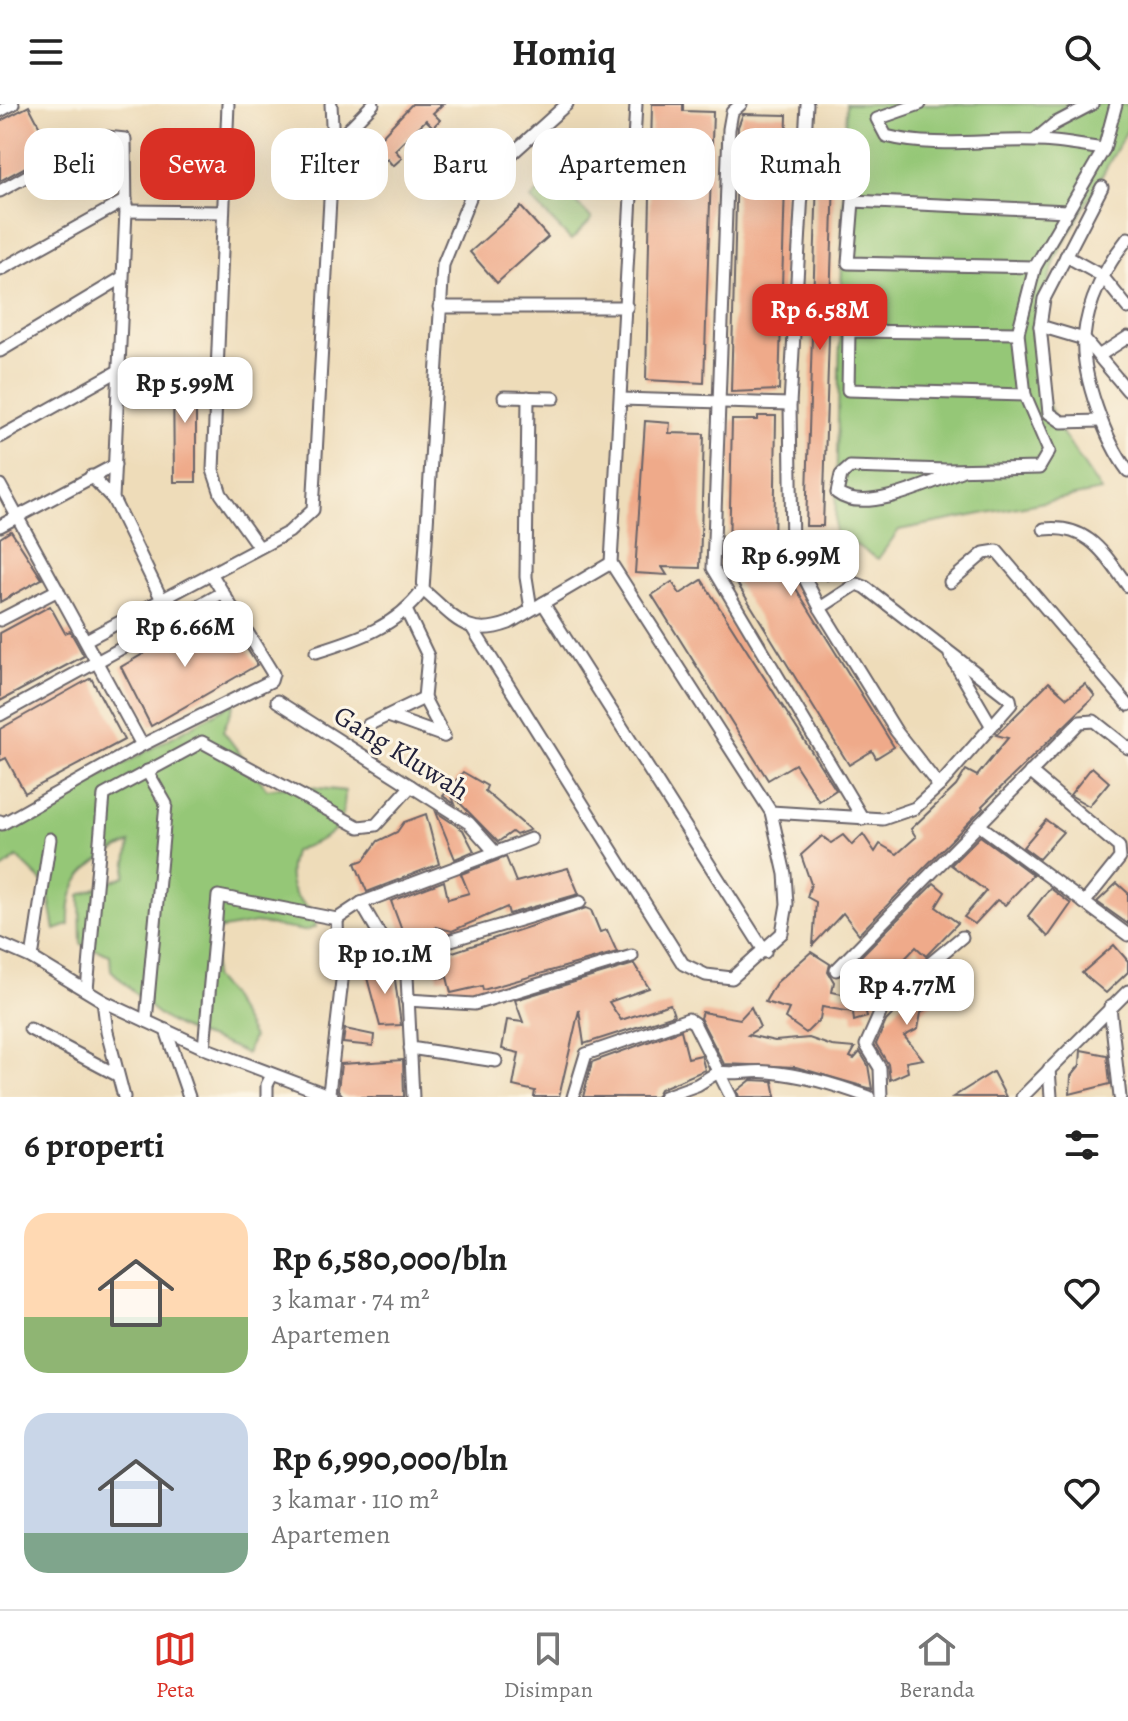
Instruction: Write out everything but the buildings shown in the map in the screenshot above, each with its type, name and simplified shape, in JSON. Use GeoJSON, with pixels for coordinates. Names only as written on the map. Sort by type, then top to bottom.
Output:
{"type":"FeatureCollection","features":[{"type":"Feature","properties":{"kind":"street"},"geometry":{"type":"LineString","coordinates":[[0,111],[13,104]]}},
{"type":"Feature","properties":{"kind":"street"},"geometry":{"type":"LineString","coordinates":[[228,104],[213,470],[221,494],[258,546]]}},
{"type":"Feature","properties":{"kind":"street"},"geometry":{"type":"LineString","coordinates":[[331,104],[332,128]]}},
{"type":"Feature","properties":{"kind":"street"},"geometry":{"type":"LineString","coordinates":[[350,128],[373,104]]}},
{"type":"Feature","properties":{"kind":"street"},"geometry":{"type":"LineString","coordinates":[[316,652],[365,637],[407,612],[423,590],[443,265],[474,188],[567,104]]}},
{"type":"Feature","properties":{"kind":"street"},"geometry":{"type":"LineString","coordinates":[[473,629],[683,964],[706,975],[732,978],[765,952],[782,933],[787,919],[785,874],[771,812],[611,563],[636,104]]}},
{"type":"Feature","properties":{"kind":"street"},"geometry":{"type":"LineString","coordinates":[[741,104],[732,112],[729,129],[713,568],[863,819]]}},
{"type":"Feature","properties":{"kind":"street"},"geometry":{"type":"LineString","coordinates":[[807,104],[790,404],[792,554],[820,608],[896,731],[939,786]]}},
{"type":"Feature","properties":{"kind":"street"},"geometry":{"type":"LineString","coordinates":[[920,104],[877,119],[886,136],[910,142],[999,144],[1035,140],[1104,149]]}},
{"type":"Feature","properties":{"kind":"street"},"geometry":{"type":"LineString","coordinates":[[1035,140],[1054,124],[1092,104]]}},
{"type":"Feature","properties":{"kind":"street"},"geometry":{"type":"LineString","coordinates":[[963,470],[867,501],[847,500],[837,493],[841,475],[850,467],[963,470],[1039,468],[1047,459],[1049,451],[1044,436],[1025,395],[1018,333],[1035,267],[1104,149],[1116,104]]}},
{"type":"Feature","properties":{"kind":"street"},"geometry":{"type":"LineString","coordinates":[[0,191],[90,141],[119,136],[127,144],[113,499]]}},
{"type":"Feature","properties":{"kind":"street"},"geometry":{"type":"LineString","coordinates":[[1100,421],[1062,422],[1049,413],[1040,326],[1044,299],[1102,187]]}},
{"type":"Feature","properties":{"kind":"street"},"geometry":{"type":"LineString","coordinates":[[86,640],[212,575],[303,523],[313,510],[330,200]]}},
{"type":"Feature","properties":{"kind":"street"},"geometry":{"type":"LineString","coordinates":[[1035,267],[848,263],[853,201],[1068,211]]}},
{"type":"Feature","properties":{"kind":"street"},"geometry":{"type":"LineString","coordinates":[[0,270],[126,206],[223,212]]}},
{"type":"Feature","properties":{"kind":"street"},"geometry":{"type":"LineString","coordinates":[[1128,238],[1102,276],[1084,339],[1100,421],[1109,444],[1128,471]]}},
{"type":"Feature","properties":{"kind":"street"},"geometry":{"type":"LineString","coordinates":[[1066,256],[1102,276],[1128,308]]}},
{"type":"Feature","properties":{"kind":"street"},"geometry":{"type":"LineString","coordinates":[[0,351],[120,279]]}},
{"type":"Feature","properties":{"kind":"street"},"geometry":{"type":"LineString","coordinates":[[439,307],[627,307]]}},
{"type":"Feature","properties":{"kind":"street"},"geometry":{"type":"LineString","coordinates":[[1040,326],[1084,339],[1128,391]]}},
{"type":"Feature","properties":{"kind":"street"},"geometry":{"type":"LineString","coordinates":[[1018,333],[849,331],[848,390],[1025,395]]}},
{"type":"Feature","properties":{"kind":"street"},"geometry":{"type":"LineString","coordinates":[[1100,355],[1128,337]]}},
{"type":"Feature","properties":{"kind":"street"},"geometry":{"type":"LineString","coordinates":[[0,437],[118,371]]}},
{"type":"Feature","properties":{"kind":"street"},"geometry":{"type":"LineString","coordinates":[[504,397],[554,398]]}},
{"type":"Feature","properties":{"kind":"street"},"geometry":{"type":"LineString","coordinates":[[528,397],[526,577],[531,609]]}},
{"type":"Feature","properties":{"kind":"street"},"geometry":{"type":"LineString","coordinates":[[621,399],[790,404]]}},
{"type":"Feature","properties":{"kind":"street"},"geometry":{"type":"LineString","coordinates":[[0,526],[115,465]]}},
{"type":"Feature","properties":{"kind":"street"},"geometry":{"type":"LineString","coordinates":[[91,476],[113,499],[162,600]]}},
{"type":"Feature","properties":{"kind":"street"},"geometry":{"type":"LineString","coordinates":[[0,485],[142,745]]}},
{"type":"Feature","properties":{"kind":"street"},"geometry":{"type":"LineString","coordinates":[[1044,529],[1067,526],[1081,533],[1104,553],[1128,586]]}},
{"type":"Feature","properties":{"kind":"street"},"geometry":{"type":"LineString","coordinates":[[950,582],[984,553],[997,551],[1128,705]]}},
{"type":"Feature","properties":{"kind":"street"},"geometry":{"type":"LineString","coordinates":[[423,590],[467,627],[491,629],[611,563]]}},
{"type":"Feature","properties":{"kind":"street"},"geometry":{"type":"LineString","coordinates":[[0,821],[2,824],[142,745],[273,678],[212,575]]}},
{"type":"Feature","properties":{"kind":"street"},"geometry":{"type":"LineString","coordinates":[[771,812],[883,819],[907,812],[939,786],[1011,704],[1010,699],[899,610],[857,584],[820,608]]}},
{"type":"Feature","properties":{"kind":"street"},"geometry":{"type":"LineString","coordinates":[[0,620],[58,590]]}},
{"type":"Feature","properties":{"kind":"street"},"geometry":{"type":"LineString","coordinates":[[0,715],[222,593]]}},
{"type":"Feature","properties":{"kind":"street"},"geometry":{"type":"LineString","coordinates":[[543,603],[765,952]]}},
{"type":"Feature","properties":{"kind":"street"},"geometry":{"type":"LineString","coordinates":[[388,716],[444,736],[424,698],[428,656],[407,612]]}},
{"type":"Feature","properties":{"kind":"street"},"geometry":{"type":"LineString","coordinates":[[946,647],[991,725]]}},
{"type":"Feature","properties":{"kind":"street"},"geometry":{"type":"LineString","coordinates":[[368,725],[424,698]]}},
{"type":"Feature","properties":{"kind":"street","name":"Gang Kluwah"},"geometry":{"type":"LineString","coordinates":[[277,701],[469,823],[494,851]]}},
{"type":"Feature","properties":{"kind":"street"},"geometry":{"type":"LineString","coordinates":[[836,970],[1085,719],[1094,721],[1128,748]]}},
{"type":"Feature","properties":{"kind":"street"},"geometry":{"type":"LineString","coordinates":[[87,990],[104,795],[202,742],[359,827],[368,828],[382,820],[411,786]]}},
{"type":"Feature","properties":{"kind":"street"},"geometry":{"type":"LineString","coordinates":[[146,1021],[166,804],[147,771]]}},
{"type":"Feature","properties":{"kind":"street"},"geometry":{"type":"LineString","coordinates":[[1030,772],[1119,847],[1120,858],[1084,903]]}},
{"type":"Feature","properties":{"kind":"street"},"geometry":{"type":"LineString","coordinates":[[979,825],[1128,935]]}},
{"type":"Feature","properties":{"kind":"street"},"geometry":{"type":"LineString","coordinates":[[32,958],[50,839]]}},
{"type":"Feature","properties":{"kind":"street"},"geometry":{"type":"LineString","coordinates":[[204,1048],[218,896],[337,919],[361,903],[531,839]]}},
{"type":"Feature","properties":{"kind":"street"},"geometry":{"type":"LineString","coordinates":[[343,972],[400,958],[580,902]]}},
{"type":"Feature","properties":{"kind":"street"},"geometry":{"type":"LineString","coordinates":[[361,903],[400,958],[407,1000],[413,1097]]}},
{"type":"Feature","properties":{"kind":"street"},"geometry":{"type":"LineString","coordinates":[[0,944],[32,958],[103,1001],[204,1048],[331,1095],[343,972],[338,957],[337,919]]}},
{"type":"Feature","properties":{"kind":"street"},"geometry":{"type":"LineString","coordinates":[[881,1097],[880,1068],[866,1045],[886,1000],[962,937]]}},
{"type":"Feature","properties":{"kind":"street"},"geometry":{"type":"LineString","coordinates":[[407,1000],[474,1004],[632,956]]}},
{"type":"Feature","properties":{"kind":"street"},"geometry":{"type":"LineString","coordinates":[[1022,1097],[1128,991]]}},
{"type":"Feature","properties":{"kind":"street"},"geometry":{"type":"LineString","coordinates":[[103,1001],[124,1097]]}},
{"type":"Feature","properties":{"kind":"street"},"geometry":{"type":"LineString","coordinates":[[1110,1007],[1120,1097]]}},
{"type":"Feature","properties":{"kind":"street"},"geometry":{"type":"LineString","coordinates":[[573,1097],[586,1054],[684,1020],[694,1023],[731,1097]]}},
{"type":"Feature","properties":{"kind":"street"},"geometry":{"type":"LineString","coordinates":[[30,1029],[117,1075]]}},
{"type":"Feature","properties":{"kind":"street"},"geometry":{"type":"LineString","coordinates":[[166,1030],[189,1097]]}},
{"type":"Feature","properties":{"kind":"street"},"geometry":{"type":"LineString","coordinates":[[410,1048],[496,1061]]}},
{"type":"Feature","properties":{"kind":"street"},"geometry":{"type":"LineString","coordinates":[[1049,1069],[1051,1097]]}},
{"type":"Feature","properties":{"kind":"street"},"geometry":{"type":"LineString","coordinates":[[664,1097],[697,1085],[718,1072],[740,1076],[763,1071],[796,1075],[869,1097]]}},
{"type":"Feature","properties":{"kind":"street"},"geometry":{"type":"LineString","coordinates":[[267,1097],[272,1075]]}},
{"type":"Feature","properties":{"kind":"green space"},"geometry":{"type":"Polygon","coordinates":[[[846,104],[1128,104],[1128,129],[1057,256],[1034,324],[1042,389],[1057,425],[1101,491],[899,530],[878,559],[835,532],[844,200],[870,200],[870,128],[845,128],[846,104]]]}},
{"type":"Feature","properties":{"kind":"green space"},"geometry":{"type":"Polygon","coordinates":[[[531,199],[574,200],[592,219],[571,240],[531,199]]]}},
{"type":"Feature","properties":{"kind":"green space"},"geometry":{"type":"Polygon","coordinates":[[[235,702],[223,731],[267,789],[293,785],[345,791],[338,825],[325,837],[293,852],[291,861],[291,884],[298,898],[311,909],[316,927],[304,931],[256,923],[217,930],[213,977],[228,994],[253,1037],[246,1054],[168,1021],[111,970],[110,955],[81,944],[80,895],[125,876],[130,843],[103,857],[84,873],[72,895],[69,925],[55,930],[47,886],[17,857],[0,871],[0,833],[235,702]]]}}]}
